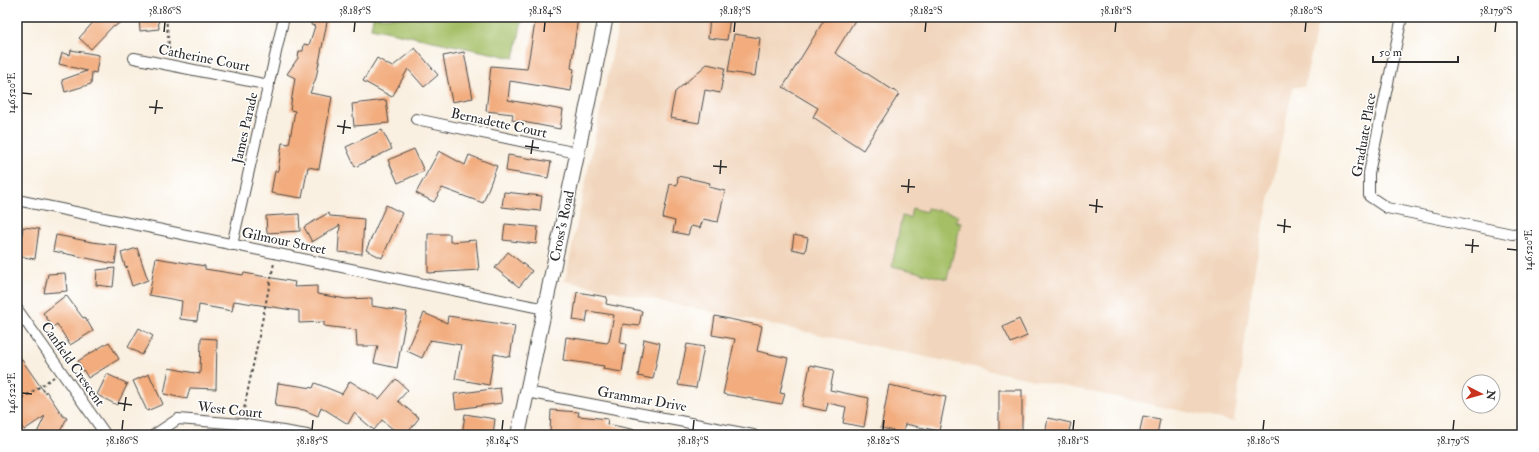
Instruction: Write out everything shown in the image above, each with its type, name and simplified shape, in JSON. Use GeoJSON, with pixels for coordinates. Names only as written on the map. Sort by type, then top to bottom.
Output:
{"type":"FeatureCollection","features":[{"type":"Feature","properties":{"kind":"street","name":"James Parade"},"geometry":{"type":"LineString","coordinates":[[232,245],[284,17]]}},
{"type":"Feature","properties":{"kind":"street","name":"Cross's Road"},"geometry":{"type":"LineString","coordinates":[[518,435],[606,17]]}},
{"type":"Feature","properties":{"kind":"street","name":"Graduate Place"},"geometry":{"type":"LineString","coordinates":[[1402,17],[1369,173],[1369,196],[1386,208],[1512,234],[1522,233]]}},
{"type":"Feature","properties":{"kind":"street","name":"Catherine Court"},"geometry":{"type":"LineString","coordinates":[[134,58],[269,85]]}},
{"type":"Feature","properties":{"kind":"street","name":"Bernadette Court"},"geometry":{"type":"LineString","coordinates":[[416,119],[577,153]]}},
{"type":"Feature","properties":{"kind":"street","name":"Gilmour Street"},"geometry":{"type":"LineString","coordinates":[[17,200],[545,309]]}},
{"type":"Feature","properties":{"kind":"street","name":"Canfield Crescent"},"geometry":{"type":"LineString","coordinates":[[17,309],[106,435]]}},
{"type":"Feature","properties":{"kind":"street","name":"Grammar Drive"},"geometry":{"type":"LineString","coordinates":[[527,392],[711,430],[752,435]]}},
{"type":"Feature","properties":{"kind":"street","name":"West Court"},"geometry":{"type":"LineString","coordinates":[[154,435],[178,420],[242,424],[307,435]]}},
{"type":"Feature","properties":{"kind":"path"},"geometry":{"type":"LineString","coordinates":[[166,17],[171,65]]}},
{"type":"Feature","properties":{"kind":"path"},"geometry":{"type":"LineString","coordinates":[[242,424],[276,254]]}},
{"type":"Feature","properties":{"kind":"path"},"geometry":{"type":"LineString","coordinates":[[17,402],[61,372]]}},
{"type":"Feature","properties":{"kind":"shaded area"},"geometry":{"type":"Polygon","coordinates":[[[620,17],[1319,17],[1304,87],[1293,87],[1255,267],[1234,422],[565,281],[620,17]]]}},
{"type":"Feature","properties":{"kind":"green space"},"geometry":{"type":"Polygon","coordinates":[[[373,17],[523,17],[514,58],[371,28],[373,17]]]}},
{"type":"Feature","properties":{"kind":"green space"},"geometry":{"type":"Polygon","coordinates":[[[912,208],[926,212],[927,208],[958,215],[956,222],[961,223],[947,279],[892,266],[902,216],[910,218],[912,208]]]}},
{"type":"Feature","properties":{"kind":"building"},"geometry":{"type":"Polygon","coordinates":[[[98,17],[127,17],[114,27],[113,26],[91,49],[79,38],[98,17]]]}},
{"type":"Feature","properties":{"kind":"building"},"geometry":{"type":"Polygon","coordinates":[[[139,17],[158,17],[159,29],[140,31],[139,17]]]}},
{"type":"Feature","properties":{"kind":"building"},"geometry":{"type":"Polygon","coordinates":[[[312,17],[328,17],[316,78],[310,93],[332,97],[319,169],[308,167],[302,198],[271,193],[275,171],[278,171],[282,143],[289,144],[295,111],[290,110],[295,78],[287,74],[298,58],[299,51],[303,51],[304,44],[309,45],[315,26],[311,25],[312,17]]]}},
{"type":"Feature","properties":{"kind":"building"},"geometry":{"type":"Polygon","coordinates":[[[536,17],[578,17],[571,68],[574,69],[571,91],[510,81],[508,100],[563,110],[560,129],[512,120],[513,114],[486,111],[491,66],[527,69],[536,17]]]}},
{"type":"Feature","properties":{"kind":"building"},"geometry":{"type":"Polygon","coordinates":[[[710,17],[730,17],[727,40],[708,38],[710,17]]]}},
{"type":"Feature","properties":{"kind":"building"},"geometry":{"type":"Polygon","coordinates":[[[826,17],[857,17],[835,53],[899,94],[863,150],[813,117],[818,108],[783,87],[826,17]]]}},
{"type":"Feature","properties":{"kind":"building"},"geometry":{"type":"Polygon","coordinates":[[[734,34],[760,38],[755,76],[728,72],[734,34]]]}},
{"type":"Feature","properties":{"kind":"building"},"geometry":{"type":"Polygon","coordinates":[[[415,48],[438,75],[424,87],[408,69],[392,97],[363,81],[377,58],[392,67],[415,48]]]}},
{"type":"Feature","properties":{"kind":"building"},"geometry":{"type":"Polygon","coordinates":[[[71,50],[99,55],[96,73],[92,72],[91,84],[65,92],[62,80],[87,71],[59,64],[62,53],[70,55],[71,50]]]}},
{"type":"Feature","properties":{"kind":"building"},"geometry":{"type":"Polygon","coordinates":[[[464,52],[473,98],[452,102],[443,56],[464,52]]]}},
{"type":"Feature","properties":{"kind":"building"},"geometry":{"type":"Polygon","coordinates":[[[707,64],[725,68],[720,93],[705,90],[699,123],[670,118],[675,92],[707,64]]]}},
{"type":"Feature","properties":{"kind":"building"},"geometry":{"type":"Polygon","coordinates":[[[386,100],[389,123],[354,126],[352,104],[386,100]]]}},
{"type":"Feature","properties":{"kind":"building"},"geometry":{"type":"Polygon","coordinates":[[[382,130],[392,149],[355,167],[346,147],[382,130]]]}},
{"type":"Feature","properties":{"kind":"building"},"geometry":{"type":"Polygon","coordinates":[[[414,149],[424,171],[398,183],[388,160],[414,149]]]}},
{"type":"Feature","properties":{"kind":"building"},"geometry":{"type":"Polygon","coordinates":[[[439,151],[465,165],[469,155],[497,166],[483,203],[442,188],[434,202],[416,193],[439,151]]]}},
{"type":"Feature","properties":{"kind":"building"},"geometry":{"type":"Polygon","coordinates":[[[508,155],[551,162],[548,178],[506,171],[508,155]]]}},
{"type":"Feature","properties":{"kind":"building"},"geometry":{"type":"Polygon","coordinates":[[[678,176],[710,183],[709,187],[725,191],[718,222],[703,219],[700,228],[691,226],[688,235],[673,232],[675,221],[663,218],[670,184],[677,185],[678,176]]]}},
{"type":"Feature","properties":{"kind":"building"},"geometry":{"type":"Polygon","coordinates":[[[504,192],[542,196],[540,211],[502,207],[504,192]]]}},
{"type":"Feature","properties":{"kind":"building"},"geometry":{"type":"Polygon","coordinates":[[[386,205],[402,213],[382,258],[366,250],[386,205]]]}},
{"type":"Feature","properties":{"kind":"building"},"geometry":{"type":"Polygon","coordinates":[[[328,213],[330,216],[364,219],[362,254],[338,252],[340,225],[312,242],[304,227],[328,213]]]}},
{"type":"Feature","properties":{"kind":"building"},"geometry":{"type":"Polygon","coordinates":[[[299,214],[300,231],[267,233],[266,216],[299,214]]]}},
{"type":"Feature","properties":{"kind":"building"},"geometry":{"type":"Polygon","coordinates":[[[505,224],[538,227],[536,244],[503,240],[505,224]]]}},
{"type":"Feature","properties":{"kind":"building"},"geometry":{"type":"Polygon","coordinates":[[[23,227],[39,229],[35,259],[17,256],[17,241],[21,242],[23,227]]]}},
{"type":"Feature","properties":{"kind":"building"},"geometry":{"type":"Polygon","coordinates":[[[428,234],[450,234],[450,242],[476,240],[479,270],[428,273],[428,234]]]}},
{"type":"Feature","properties":{"kind":"building"},"geometry":{"type":"Polygon","coordinates":[[[56,235],[117,245],[115,264],[53,251],[56,235]]]}},
{"type":"Feature","properties":{"kind":"building"},"geometry":{"type":"Polygon","coordinates":[[[794,235],[808,238],[805,252],[792,249],[794,235]]]}},
{"type":"Feature","properties":{"kind":"building"},"geometry":{"type":"Polygon","coordinates":[[[137,248],[148,280],[132,286],[126,267],[128,267],[125,266],[121,253],[137,248]]]}},
{"type":"Feature","properties":{"kind":"building"},"geometry":{"type":"Polygon","coordinates":[[[508,252],[532,271],[519,287],[495,268],[508,252]]]}},
{"type":"Feature","properties":{"kind":"building"},"geometry":{"type":"Polygon","coordinates":[[[156,258],[205,266],[205,269],[243,275],[244,273],[295,282],[294,287],[317,286],[317,294],[346,299],[372,298],[372,306],[407,312],[397,368],[374,363],[378,346],[357,346],[356,330],[324,326],[324,322],[299,323],[299,311],[234,301],[232,311],[199,305],[197,321],[180,319],[182,301],[149,295],[156,258]]]}},
{"type":"Feature","properties":{"kind":"building"},"geometry":{"type":"Polygon","coordinates":[[[115,268],[113,287],[96,285],[97,270],[115,268]]]}},
{"type":"Feature","properties":{"kind":"building"},"geometry":{"type":"Polygon","coordinates":[[[65,273],[67,291],[44,293],[48,274],[65,273]]]}},
{"type":"Feature","properties":{"kind":"building"},"geometry":{"type":"Polygon","coordinates":[[[577,292],[607,297],[606,304],[642,311],[639,326],[623,324],[620,343],[626,344],[622,372],[603,369],[604,366],[563,360],[566,337],[607,343],[609,341],[614,315],[588,311],[586,322],[573,320],[577,292]]]}},
{"type":"Feature","properties":{"kind":"building"},"geometry":{"type":"Polygon","coordinates":[[[66,295],[83,318],[85,317],[93,331],[70,345],[57,324],[53,327],[43,313],[66,295]]]}},
{"type":"Feature","properties":{"kind":"building"},"geometry":{"type":"Polygon","coordinates":[[[424,313],[447,323],[448,316],[515,326],[510,357],[494,354],[489,385],[455,379],[461,345],[430,340],[422,358],[407,351],[424,313]]]}},
{"type":"Feature","properties":{"kind":"building"},"geometry":{"type":"Polygon","coordinates":[[[715,316],[762,326],[757,351],[788,358],[780,393],[785,394],[782,404],[723,394],[735,339],[712,335],[715,316]]]}},
{"type":"Feature","properties":{"kind":"building"},"geometry":{"type":"Polygon","coordinates":[[[1019,319],[1027,336],[1011,343],[1003,327],[1019,319]]]}},
{"type":"Feature","properties":{"kind":"building"},"geometry":{"type":"Polygon","coordinates":[[[139,328],[153,336],[142,355],[128,347],[139,328]]]}},
{"type":"Feature","properties":{"kind":"building"},"geometry":{"type":"Polygon","coordinates":[[[201,338],[217,339],[216,389],[190,388],[187,399],[164,394],[169,368],[200,374],[201,338]]]}},
{"type":"Feature","properties":{"kind":"building"},"geometry":{"type":"Polygon","coordinates":[[[644,339],[660,343],[653,379],[638,376],[644,339]]]}},
{"type":"Feature","properties":{"kind":"building"},"geometry":{"type":"Polygon","coordinates":[[[109,342],[119,359],[88,378],[78,361],[109,342]]]}},
{"type":"Feature","properties":{"kind":"building"},"geometry":{"type":"Polygon","coordinates":[[[687,344],[704,347],[696,388],[678,385],[687,344]]]}},
{"type":"Feature","properties":{"kind":"building"},"geometry":{"type":"Polygon","coordinates":[[[17,353],[45,393],[46,391],[63,416],[67,418],[58,435],[36,435],[45,416],[24,430],[17,421],[17,353]]]}},
{"type":"Feature","properties":{"kind":"building"},"geometry":{"type":"Polygon","coordinates":[[[810,365],[834,370],[830,390],[869,398],[864,427],[843,423],[846,407],[828,403],[826,411],[802,406],[810,365]]]}},
{"type":"Feature","properties":{"kind":"building"},"geometry":{"type":"Polygon","coordinates":[[[107,374],[126,383],[125,385],[128,383],[117,405],[97,395],[107,374]]]}},
{"type":"Feature","properties":{"kind":"building"},"geometry":{"type":"Polygon","coordinates":[[[149,374],[163,404],[147,411],[133,381],[149,374]]]}},
{"type":"Feature","properties":{"kind":"building"},"geometry":{"type":"Polygon","coordinates":[[[396,379],[408,390],[398,401],[419,418],[406,435],[400,435],[382,420],[374,430],[354,413],[348,424],[321,407],[318,416],[304,410],[275,406],[278,383],[313,388],[315,383],[342,394],[350,381],[379,399],[396,379]]]}},
{"type":"Feature","properties":{"kind":"building"},"geometry":{"type":"Polygon","coordinates":[[[889,385],[946,397],[939,431],[905,424],[903,433],[881,428],[889,385]]]}},
{"type":"Feature","properties":{"kind":"building"},"geometry":{"type":"Polygon","coordinates":[[[500,388],[502,403],[456,409],[454,394],[500,388]]]}},
{"type":"Feature","properties":{"kind":"building"},"geometry":{"type":"Polygon","coordinates":[[[999,390],[1022,390],[1022,435],[999,435],[999,390]]]}},
{"type":"Feature","properties":{"kind":"building"},"geometry":{"type":"Polygon","coordinates":[[[551,410],[579,412],[578,416],[608,419],[607,424],[641,431],[641,435],[550,434],[551,410]]]}},
{"type":"Feature","properties":{"kind":"building"},"geometry":{"type":"Polygon","coordinates":[[[465,414],[495,419],[493,435],[462,435],[465,414]]]}},
{"type":"Feature","properties":{"kind":"building"},"geometry":{"type":"Polygon","coordinates":[[[1143,416],[1160,419],[1157,435],[1139,435],[1143,416]]]}},
{"type":"Feature","properties":{"kind":"building"},"geometry":{"type":"Polygon","coordinates":[[[1048,418],[1071,423],[1068,435],[1045,435],[1048,418]]]}}]}
